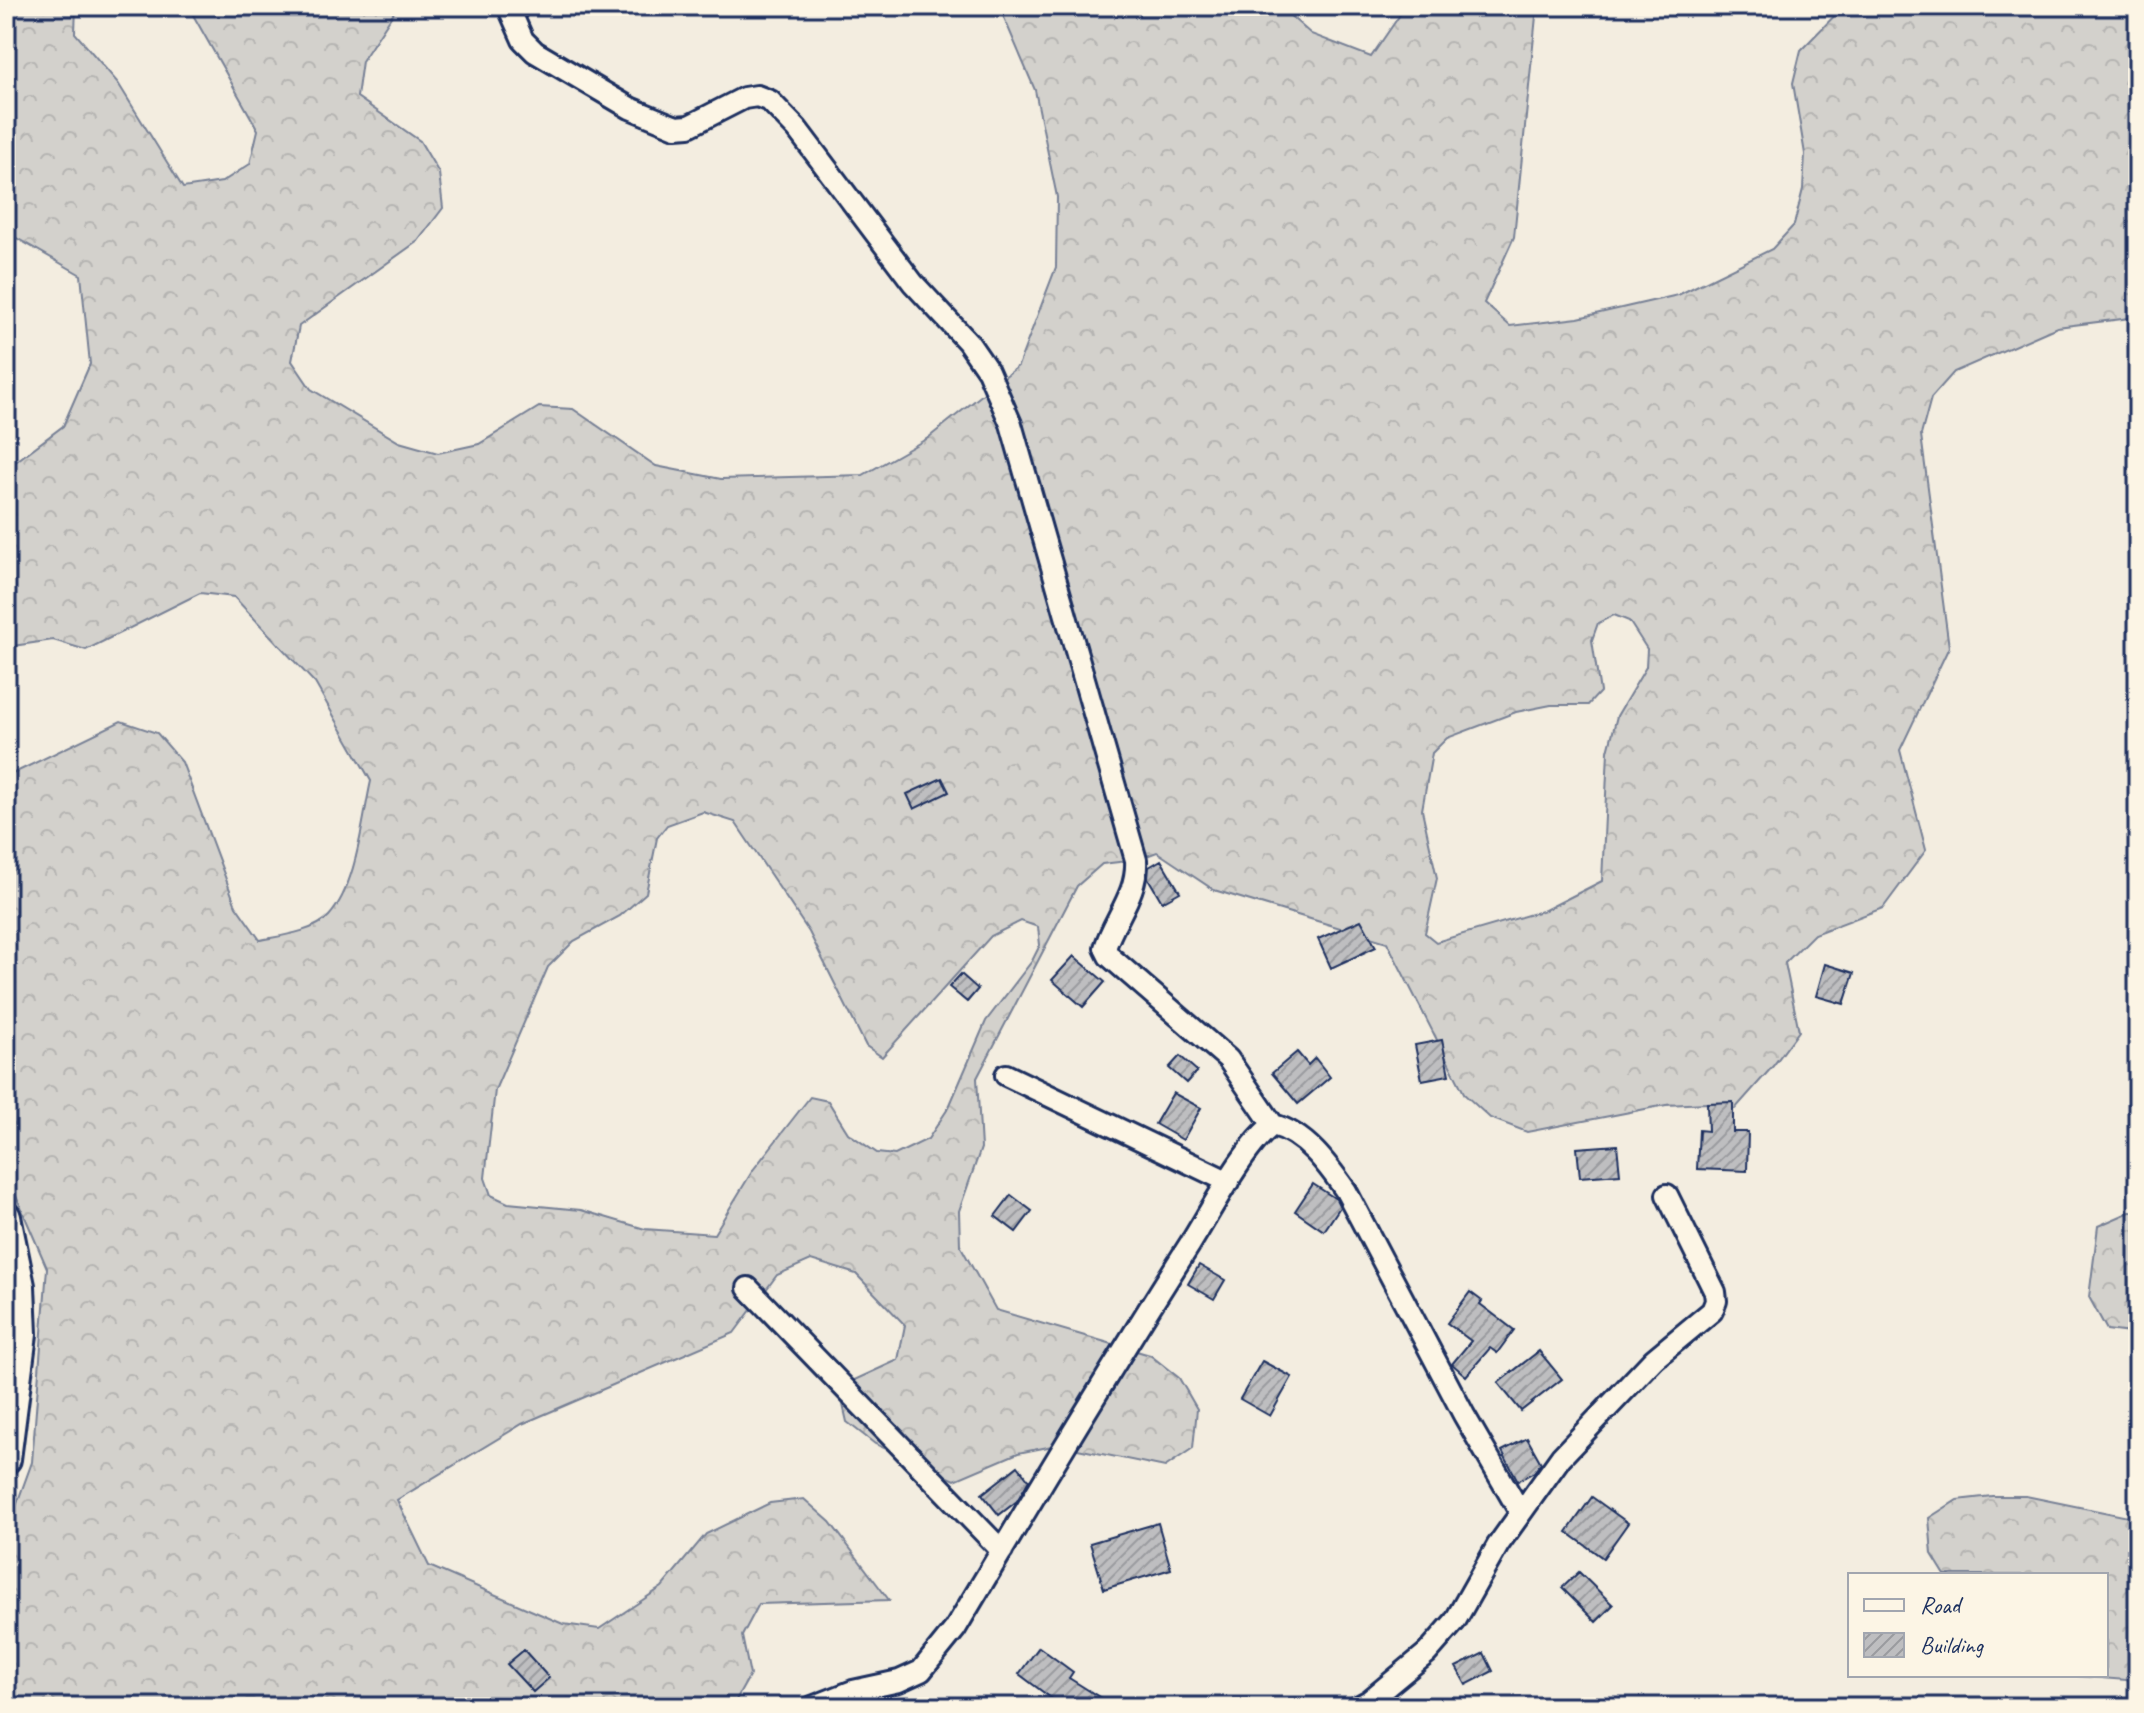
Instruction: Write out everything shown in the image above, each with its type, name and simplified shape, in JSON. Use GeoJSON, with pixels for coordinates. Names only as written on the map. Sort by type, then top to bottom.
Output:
{"type":"FeatureCollection","features":[{"type":"Feature","properties":{"kind":"street"},"geometry":{"type":"LineString","coordinates":[[508,6],[523,40],[535,52],[630,108],[676,127],[689,126],[744,98],[757,96],[770,101],[797,129],[913,283],[975,351],[988,371],[1011,424],[1136,860],[1137,875],[1131,894],[1109,934],[1105,948],[1109,956],[1228,1059],[1273,1125],[1285,1128],[1324,1160],[1346,1191],[1464,1415],[1520,1512]]}},
{"type":"Feature","properties":{"kind":"street"},"geometry":{"type":"LineString","coordinates":[[1006,1075],[1229,1182]]}},
{"type":"Feature","properties":{"kind":"street"},"geometry":{"type":"LineString","coordinates":[[812,1707],[853,1691],[899,1681],[921,1671],[955,1629],[1113,1366],[1229,1182],[1260,1133],[1273,1125]]}},
{"type":"Feature","properties":{"kind":"street"},"geometry":{"type":"LineString","coordinates":[[1358,1707],[1427,1653],[1455,1621],[1520,1512],[1571,1446],[1654,1359],[1702,1320],[1716,1301],[1715,1292],[1667,1195]]}},
{"type":"Feature","properties":{"kind":"street"},"geometry":{"type":"LineString","coordinates":[[6,1217],[20,1286],[22,1334],[6,1459]]}},
{"type":"Feature","properties":{"kind":"street"},"geometry":{"type":"LineString","coordinates":[[748,1288],[1002,1551]]}},
{"type":"Feature","properties":{"kind":"green space"},"geometry":{"type":"Polygon","coordinates":[[[6,6],[76,6],[75,33],[118,83],[183,188],[222,182],[250,164],[258,130],[188,6],[398,6],[362,61],[357,97],[420,141],[439,173],[443,208],[418,241],[299,326],[292,361],[311,389],[399,442],[438,453],[479,444],[539,407],[573,409],[656,466],[721,479],[863,475],[928,438],[1018,366],[1056,267],[1057,197],[1035,90],[999,6],[1279,6],[1311,34],[1371,57],[1406,6],[1537,6],[1514,237],[1484,303],[1510,326],[1578,318],[1678,295],[1772,249],[1794,225],[1803,189],[1805,154],[1793,83],[1801,50],[1844,6],[2138,6],[2138,317],[2057,327],[1954,372],[1931,398],[1921,435],[1949,647],[1900,750],[1926,850],[1883,908],[1814,934],[1785,963],[1799,1031],[1773,1066],[1735,1109],[1707,1103],[1666,1105],[1527,1132],[1490,1118],[1465,1095],[1387,942],[1214,890],[1157,852],[1136,860],[1102,864],[1077,886],[977,1078],[981,1148],[959,1211],[960,1245],[996,1310],[1150,1355],[1179,1378],[1197,1409],[1193,1448],[1165,1467],[1058,1445],[1018,1453],[955,1480],[875,1444],[847,1422],[839,1387],[898,1360],[905,1325],[856,1274],[811,1260],[777,1275],[734,1333],[522,1424],[397,1500],[429,1566],[563,1624],[599,1629],[662,1587],[706,1534],[770,1503],[804,1499],[830,1522],[889,1600],[759,1604],[742,1636],[750,1675],[732,1707],[6,1707],[6,1534],[32,1462],[47,1268],[6,1173],[6,777],[121,721],[157,733],[182,762],[236,906],[260,940],[315,926],[329,916],[352,870],[371,781],[315,683],[234,597],[200,593],[86,650],[53,640],[6,647],[6,469],[63,426],[90,364],[81,275],[6,232],[6,6]],[[1614,615],[1598,623],[1592,640],[1600,692],[1588,705],[1551,705],[1516,712],[1447,738],[1432,753],[1422,810],[1437,878],[1425,933],[1436,942],[1545,910],[1602,881],[1608,751],[1617,716],[1646,667],[1647,649],[1629,621],[1614,615]],[[703,812],[667,825],[657,838],[646,893],[620,916],[574,941],[548,967],[495,1090],[485,1178],[491,1195],[508,1203],[581,1210],[645,1229],[714,1234],[753,1170],[810,1097],[828,1101],[848,1133],[877,1153],[895,1155],[928,1139],[949,1107],[986,1021],[1032,961],[1040,945],[1038,927],[1021,921],[991,936],[882,1057],[866,1046],[809,932],[735,822],[703,812]]]}},
{"type":"Feature","properties":{"kind":"green space"},"geometry":{"type":"Polygon","coordinates":[[[2130,1212],[2138,1212],[2138,1334],[2107,1330],[2089,1297],[2098,1226],[2130,1212]]]}},
{"type":"Feature","properties":{"kind":"green space"},"geometry":{"type":"Polygon","coordinates":[[[2026,1496],[2138,1519],[2138,1681],[2089,1677],[2108,1677],[2108,1573],[1944,1573],[1932,1554],[1929,1518],[1957,1500],[2026,1496]]]}},
{"type":"Feature","properties":{"kind":"building"},"geometry":{"type":"Polygon","coordinates":[[[942,778],[949,792],[914,809],[907,794],[942,778]]]}},
{"type":"Feature","properties":{"kind":"building"},"geometry":{"type":"Polygon","coordinates":[[[1161,860],[1180,892],[1162,902],[1148,878],[1149,867],[1161,860]]]}},
{"type":"Feature","properties":{"kind":"building"},"geometry":{"type":"Polygon","coordinates":[[[1361,920],[1376,947],[1331,968],[1318,939],[1361,920]]]}},
{"type":"Feature","properties":{"kind":"building"},"geometry":{"type":"Polygon","coordinates":[[[1074,956],[1105,982],[1083,1007],[1052,980],[1074,956]]]}},
{"type":"Feature","properties":{"kind":"building"},"geometry":{"type":"Polygon","coordinates":[[[1825,964],[1854,973],[1844,1004],[1816,996],[1825,964]]]}},
{"type":"Feature","properties":{"kind":"building"},"geometry":{"type":"Polygon","coordinates":[[[961,974],[978,989],[967,1002],[949,987],[961,974]]]}},
{"type":"Feature","properties":{"kind":"building"},"geometry":{"type":"Polygon","coordinates":[[[1442,1040],[1449,1075],[1422,1080],[1415,1045],[1442,1040]]]}},
{"type":"Feature","properties":{"kind":"building"},"geometry":{"type":"Polygon","coordinates":[[[1297,1052],[1308,1065],[1315,1058],[1330,1077],[1298,1104],[1272,1073],[1297,1052]]]}},
{"type":"Feature","properties":{"kind":"building"},"geometry":{"type":"Polygon","coordinates":[[[1180,1056],[1197,1071],[1186,1083],[1169,1068],[1180,1056]]]}},
{"type":"Feature","properties":{"kind":"building"},"geometry":{"type":"Polygon","coordinates":[[[1173,1093],[1201,1108],[1183,1140],[1155,1124],[1173,1093]]]}},
{"type":"Feature","properties":{"kind":"building"},"geometry":{"type":"Polygon","coordinates":[[[1733,1102],[1733,1132],[1748,1132],[1747,1171],[1697,1169],[1699,1130],[1708,1131],[1707,1103],[1733,1102]]]}},
{"type":"Feature","properties":{"kind":"building"},"geometry":{"type":"Polygon","coordinates":[[[1617,1145],[1620,1174],[1580,1177],[1577,1148],[1617,1145]]]}},
{"type":"Feature","properties":{"kind":"building"},"geometry":{"type":"Polygon","coordinates":[[[1313,1184],[1336,1199],[1340,1207],[1324,1231],[1295,1211],[1313,1184]]]}},
{"type":"Feature","properties":{"kind":"building"},"geometry":{"type":"Polygon","coordinates":[[[1011,1195],[1032,1211],[1016,1232],[995,1216],[1011,1195]]]}},
{"type":"Feature","properties":{"kind":"building"},"geometry":{"type":"Polygon","coordinates":[[[1199,1265],[1225,1280],[1214,1299],[1188,1284],[1199,1265]]]}},
{"type":"Feature","properties":{"kind":"building"},"geometry":{"type":"Polygon","coordinates":[[[1470,1292],[1482,1301],[1480,1304],[1514,1330],[1497,1353],[1490,1348],[1466,1376],[1452,1364],[1471,1341],[1447,1323],[1470,1292]]]}},
{"type":"Feature","properties":{"kind":"building"},"geometry":{"type":"Polygon","coordinates":[[[1539,1351],[1562,1379],[1521,1411],[1498,1383],[1539,1351]]]}},
{"type":"Feature","properties":{"kind":"building"},"geometry":{"type":"Polygon","coordinates":[[[1262,1361],[1292,1377],[1270,1416],[1240,1399],[1262,1361]]]}},
{"type":"Feature","properties":{"kind":"building"},"geometry":{"type":"Polygon","coordinates":[[[1527,1438],[1541,1463],[1534,1472],[1518,1481],[1502,1451],[1527,1438]]]}},
{"type":"Feature","properties":{"kind":"building"},"geometry":{"type":"Polygon","coordinates":[[[1018,1466],[1029,1480],[1017,1501],[999,1515],[982,1494],[1018,1466]]]}},
{"type":"Feature","properties":{"kind":"building"},"geometry":{"type":"Polygon","coordinates":[[[1592,1497],[1628,1523],[1603,1558],[1567,1532],[1592,1497]]]}},
{"type":"Feature","properties":{"kind":"building"},"geometry":{"type":"Polygon","coordinates":[[[1158,1523],[1171,1569],[1104,1589],[1090,1543],[1158,1523]]]}},
{"type":"Feature","properties":{"kind":"building"},"geometry":{"type":"Polygon","coordinates":[[[1579,1572],[1613,1605],[1596,1622],[1562,1588],[1579,1572]]]}},
{"type":"Feature","properties":{"kind":"building"},"geometry":{"type":"Polygon","coordinates":[[[1039,1647],[1073,1672],[1069,1678],[1115,1707],[1063,1707],[1019,1674],[1039,1647]]]}},
{"type":"Feature","properties":{"kind":"building"},"geometry":{"type":"Polygon","coordinates":[[[524,1650],[549,1678],[533,1692],[507,1664],[524,1650]]]}},
{"type":"Feature","properties":{"kind":"building"},"geometry":{"type":"Polygon","coordinates":[[[1484,1653],[1493,1671],[1466,1685],[1456,1667],[1484,1653]]]}}]}
